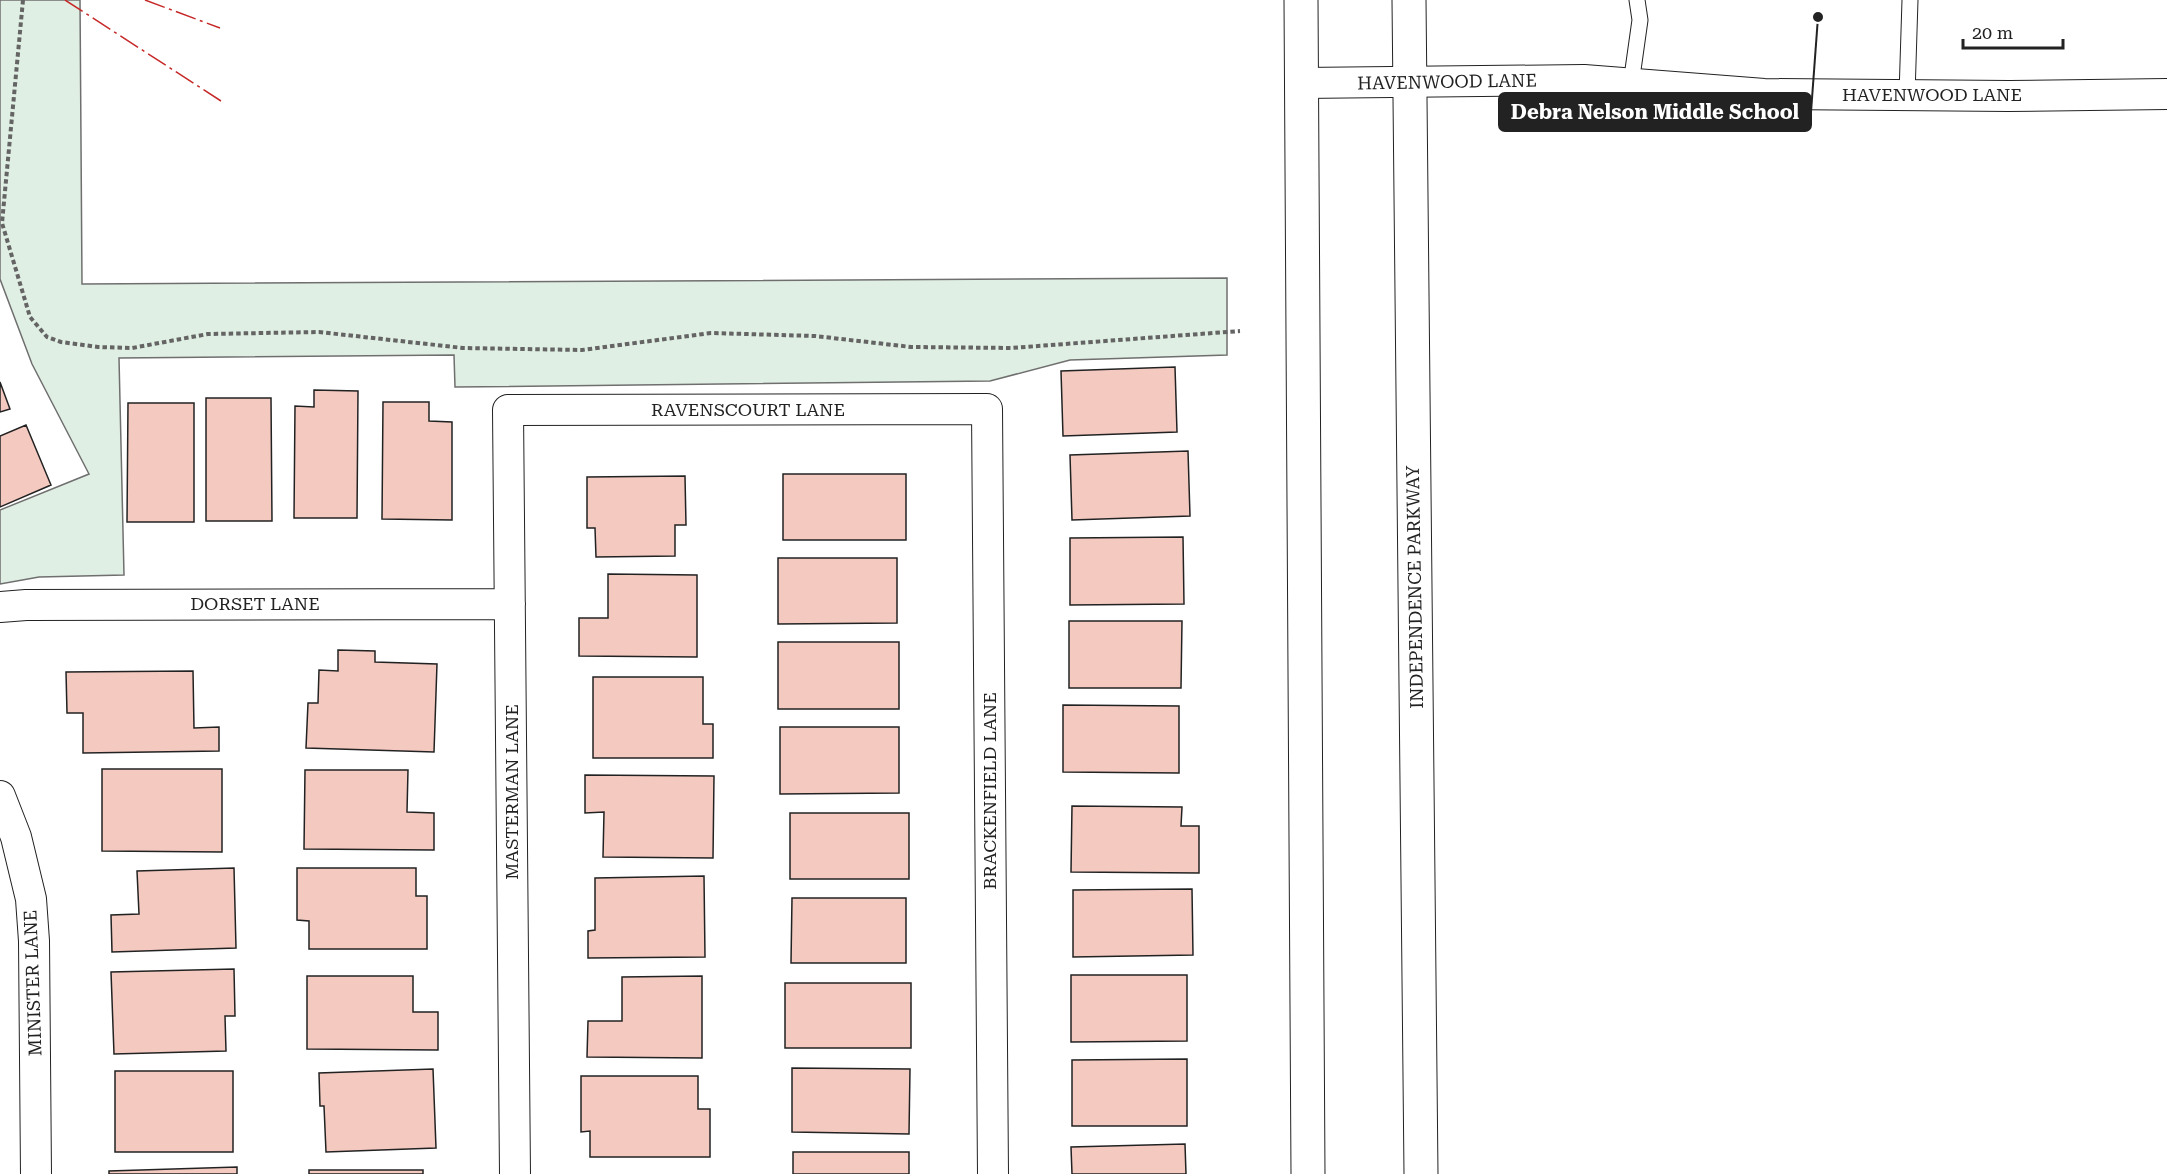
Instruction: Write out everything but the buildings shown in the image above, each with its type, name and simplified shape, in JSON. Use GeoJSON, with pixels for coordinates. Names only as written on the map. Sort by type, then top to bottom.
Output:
{"type":"FeatureCollection","features":[{"type":"Feature","properties":{"kind":"main road"},"geometry":{"type":"LineString","coordinates":[[1301,0],[1308,1174]]}},
{"type":"Feature","properties":{"kind":"main road","name":"INDEPENDENCE PARKWAY"},"geometry":{"type":"LineString","coordinates":[[1409,0],[1421,1174]]}},
{"type":"Feature","properties":{"kind":"street","name":"HAVENWOOD LANE"},"geometry":{"type":"LineString","coordinates":[[1302,83],[1584,80],[1764,94],[2009,96],[2167,94]]}},
{"type":"Feature","properties":{"kind":"street","name":"RAVENSCOURT LANE"},"geometry":{"type":"LineString","coordinates":[[508,411],[987,409]]}},
{"type":"Feature","properties":{"kind":"street","name":"BRACKENFIELD LANE"},"geometry":{"type":"LineString","coordinates":[[987,409],[993,1174]]}},
{"type":"Feature","properties":{"kind":"street","name":"MASTERMAN LANE"},"geometry":{"type":"LineString","coordinates":[[508,411],[515,1174]]}},
{"type":"Feature","properties":{"kind":"street","name":"DORSET LANE"},"geometry":{"type":"LineString","coordinates":[[0,607],[26,605],[510,604]]}},
{"type":"Feature","properties":{"kind":"street","name":"MINISTER LANE"},"geometry":{"type":"LineString","coordinates":[[0,796],[16,837],[31,899],[34,941],[36,1174]]}},
{"type":"Feature","properties":{"kind":"lane"},"geometry":{"type":"LineString","coordinates":[[1631,84],[1640,20],[1637,0]]}},
{"type":"Feature","properties":{"kind":"lane"},"geometry":{"type":"LineString","coordinates":[[1907,95],[1910,0]]}},
{"type":"Feature","properties":{"kind":"path"},"geometry":{"type":"LineString","coordinates":[[23,0],[2,224],[30,317],[47,337],[61,342],[99,348],[132,348],[208,334],[319,332],[463,348],[582,350],[711,333],[815,336],[911,347],[1011,348],[1240,331]]}},
{"type":"Feature","properties":{"kind":"green space"},"geometry":{"type":"Polygon","coordinates":[[[0,0],[80,0],[82,284],[1227,278],[1227,355],[1070,360],[990,381],[455,387],[454,355],[119,358],[124,575],[39,577],[0,584],[0,510],[89,474],[32,364],[0,279],[0,0]]]}},
{"type":"Feature","properties":{"kind":"power"},"geometry":{"type":"LineString","coordinates":[[65,0],[221,101]]}},
{"type":"Feature","properties":{"kind":"power"},"geometry":{"type":"LineString","coordinates":[[145,0],[220,28]]}},
{"type":"Feature","properties":{"kind":"place","name":"Debra Nelson Middle School"},"geometry":{"type":"Point","coordinates":[1818,17]}}]}
